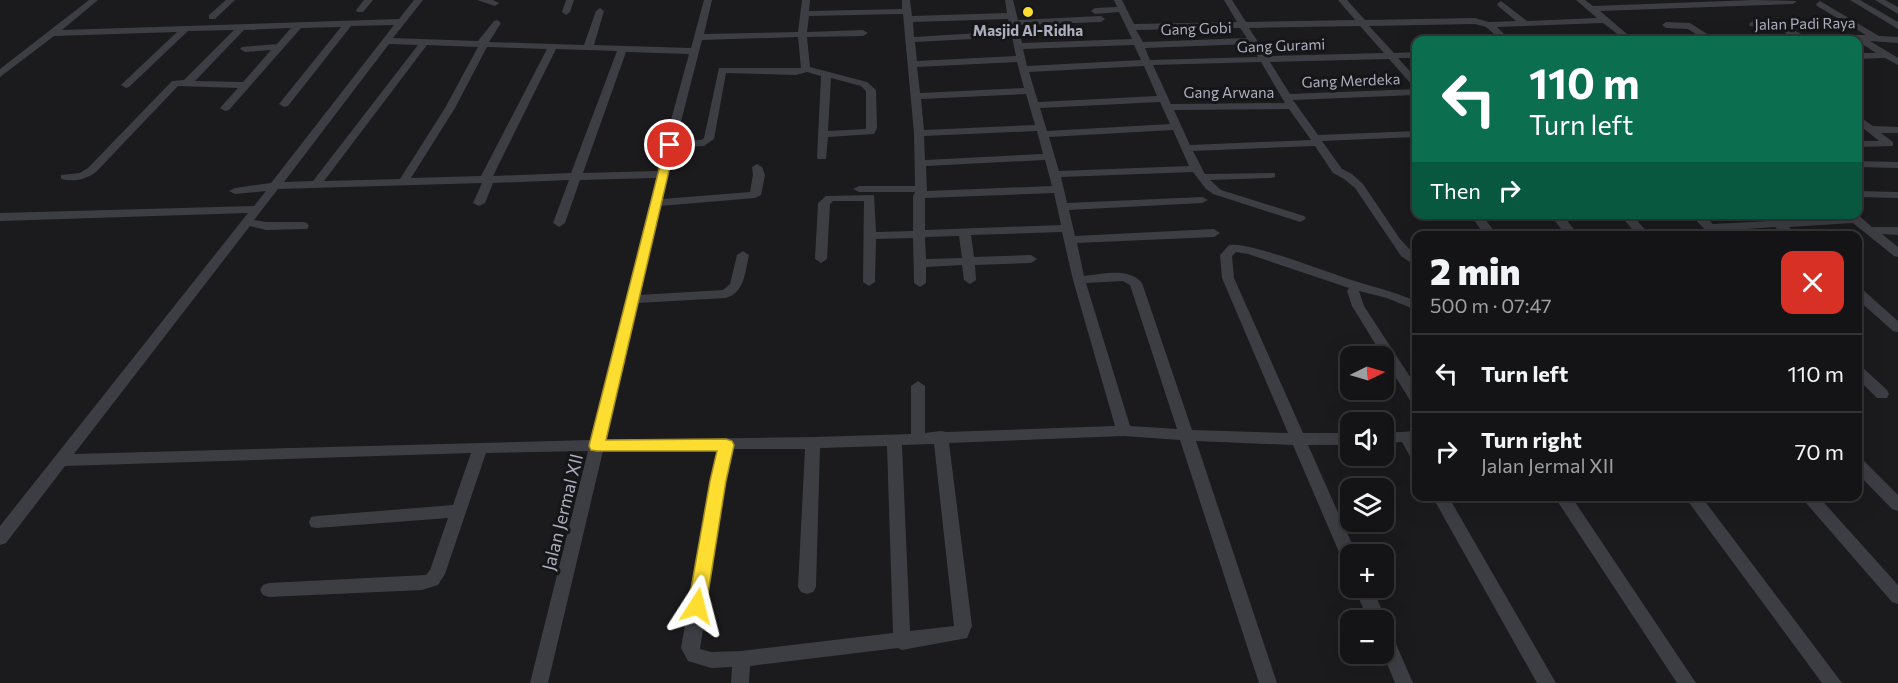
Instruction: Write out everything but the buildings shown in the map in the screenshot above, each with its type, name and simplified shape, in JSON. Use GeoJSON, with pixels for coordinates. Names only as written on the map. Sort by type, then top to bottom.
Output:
{"type":"FeatureCollection","features":[{"type":"Feature","properties":{"kind":"street"},"geometry":{"type":"LineString","coordinates":[[0,74],[94,0]]}},
{"type":"Feature","properties":{"kind":"street"},"geometry":{"type":"LineString","coordinates":[[212,17],[231,0]]}},
{"type":"Feature","properties":{"kind":"street"},"geometry":{"type":"LineString","coordinates":[[360,10],[369,0]]}},
{"type":"Feature","properties":{"kind":"street"},"geometry":{"type":"LineString","coordinates":[[0,538],[419,0]]}},
{"type":"Feature","properties":{"kind":"street"},"geometry":{"type":"LineString","coordinates":[[481,0],[495,3]]}},
{"type":"Feature","properties":{"kind":"street"},"geometry":{"type":"LineString","coordinates":[[566,12],[570,0]]}},
{"type":"Feature","properties":{"kind":"street","name":"Jalan Jermal XII"},"geometry":{"type":"LineString","coordinates":[[539,683],[662,174],[708,0]]}},
{"type":"Feature","properties":{"kind":"street"},"geometry":{"type":"LineString","coordinates":[[806,0],[802,57],[807,69]]}},
{"type":"Feature","properties":{"kind":"street"},"geometry":{"type":"LineString","coordinates":[[1009,0],[1012,24],[1029,91],[1055,174],[1079,280],[1124,430]]}},
{"type":"Feature","properties":{"kind":"street"},"geometry":{"type":"LineString","coordinates":[[1118,0],[1176,127],[1200,173],[1218,192],[1300,218]]}},
{"type":"Feature","properties":{"kind":"street"},"geometry":{"type":"LineString","coordinates":[[1228,0],[1290,102],[1338,173],[1347,174],[1368,198],[1392,237],[1412,258]]}},
{"type":"Feature","properties":{"kind":"street"},"geometry":{"type":"LineString","coordinates":[[1342,0],[1412,79]]}},
{"type":"Feature","properties":{"kind":"street"},"geometry":{"type":"LineString","coordinates":[[1580,0],[1625,36]]}},
{"type":"Feature","properties":{"kind":"street"},"geometry":{"type":"LineString","coordinates":[[1854,0],[1898,26]]}},
{"type":"Feature","properties":{"kind":"street"},"geometry":{"type":"LineString","coordinates":[[1879,0],[1898,11]]}},
{"type":"Feature","properties":{"kind":"street"},"geometry":{"type":"LineString","coordinates":[[1592,9],[1793,1]]}},
{"type":"Feature","properties":{"kind":"street"},"geometry":{"type":"LineString","coordinates":[[1820,3],[1877,38]]}},
{"type":"Feature","properties":{"kind":"street"},"geometry":{"type":"LineString","coordinates":[[1501,4],[1524,23]]}},
{"type":"Feature","properties":{"kind":"street"},"geometry":{"type":"LineString","coordinates":[[1095,11],[1123,9]]}},
{"type":"Feature","properties":{"kind":"street"},"geometry":{"type":"LineString","coordinates":[[804,14],[907,10],[1012,24]]}},
{"type":"Feature","properties":{"kind":"street"},"geometry":{"type":"LineString","coordinates":[[907,10],[921,163],[920,283]]}},
{"type":"Feature","properties":{"kind":"street"},"geometry":{"type":"LineString","coordinates":[[588,48],[600,11]]}},
{"type":"Feature","properties":{"kind":"street"},"geometry":{"type":"LineString","coordinates":[[910,40],[1012,24],[1101,19]]}},
{"type":"Feature","properties":{"kind":"street"},"geometry":{"type":"LineString","coordinates":[[1131,27],[1475,21],[1489,25],[1605,20]]}},
{"type":"Feature","properties":{"kind":"street"},"geometry":{"type":"LineString","coordinates":[[51,33],[401,22]]}},
{"type":"Feature","properties":{"kind":"street"},"geometry":{"type":"LineString","coordinates":[[284,104],[349,23]]}},
{"type":"Feature","properties":{"kind":"street"},"geometry":{"type":"LineString","coordinates":[[403,183],[450,108],[483,43],[497,23]]}},
{"type":"Feature","properties":{"kind":"street"},"geometry":{"type":"LineString","coordinates":[[1753,24],[1779,25],[1798,36]]}},
{"type":"Feature","properties":{"kind":"street"},"geometry":{"type":"LineString","coordinates":[[225,108],[299,25]]}},
{"type":"Feature","properties":{"kind":"street"},"geometry":{"type":"LineString","coordinates":[[1489,25],[1501,36]]}},
{"type":"Feature","properties":{"kind":"street"},"geometry":{"type":"LineString","coordinates":[[1666,25],[1690,26],[1705,36]]}},
{"type":"Feature","properties":{"kind":"street"},"geometry":{"type":"LineString","coordinates":[[386,41],[622,49],[697,44],[845,26]]}},
{"type":"Feature","properties":{"kind":"street"},"geometry":{"type":"LineString","coordinates":[[188,82],[242,27]]}},
{"type":"Feature","properties":{"kind":"street"},"geometry":{"type":"LineString","coordinates":[[126,85],[185,29]]}},
{"type":"Feature","properties":{"kind":"street"},"geometry":{"type":"LineString","coordinates":[[803,32],[863,33]]}},
{"type":"Feature","properties":{"kind":"street"},"geometry":{"type":"LineString","coordinates":[[803,32],[830,43]]}},
{"type":"Feature","properties":{"kind":"street","name":"Jalan Padi Raya"},"geometry":{"type":"LineString","coordinates":[[1862,37],[1898,40]]}},
{"type":"Feature","properties":{"kind":"street"},"geometry":{"type":"LineString","coordinates":[[1862,40],[1898,62]]}},
{"type":"Feature","properties":{"kind":"street"},"geometry":{"type":"LineString","coordinates":[[315,186],[425,42]]}},
{"type":"Feature","properties":{"kind":"street","name":"Gang Gobi"},"geometry":{"type":"LineString","coordinates":[[1018,46],[1253,42]]}},
{"type":"Feature","properties":{"kind":"street"},"geometry":{"type":"LineString","coordinates":[[478,203],[553,46]]}},
{"type":"Feature","properties":{"kind":"street"},"geometry":{"type":"LineString","coordinates":[[245,49],[279,47]]}},
{"type":"Feature","properties":{"kind":"street"},"geometry":{"type":"LineString","coordinates":[[559,223],[622,49]]}},
{"type":"Feature","properties":{"kind":"street"},"geometry":{"type":"LineString","coordinates":[[1862,56],[1887,55]]}},
{"type":"Feature","properties":{"kind":"street","name":"Gang Gurami"},"geometry":{"type":"LineString","coordinates":[[911,64],[1146,63],[1412,56]]}},
{"type":"Feature","properties":{"kind":"street"},"geometry":{"type":"LineString","coordinates":[[670,145],[710,144],[720,71],[796,72],[807,69],[870,87],[872,128],[866,133],[823,134]]}},
{"type":"Feature","properties":{"kind":"street"},"geometry":{"type":"LineString","coordinates":[[822,157],[826,73]]}},
{"type":"Feature","properties":{"kind":"street"},"geometry":{"type":"LineString","coordinates":[[65,177],[89,173],[176,83],[245,85]]}},
{"type":"Feature","properties":{"kind":"street"},"geometry":{"type":"LineString","coordinates":[[915,96],[1029,91]]}},
{"type":"Feature","properties":{"kind":"street","name":"Gang Merdeka"},"geometry":{"type":"LineString","coordinates":[[1290,102],[1412,92]]}},
{"type":"Feature","properties":{"kind":"street","name":"Gang Arwana"},"geometry":{"type":"LineString","coordinates":[[1034,105],[1290,102]]}},
{"type":"Feature","properties":{"kind":"street"},"geometry":{"type":"LineString","coordinates":[[1862,122],[1889,144],[1862,144]]}},
{"type":"Feature","properties":{"kind":"street"},"geometry":{"type":"LineString","coordinates":[[919,133],[1176,127]]}},
{"type":"Feature","properties":{"kind":"street"},"geometry":{"type":"LineString","coordinates":[[1871,129],[1898,130]]}},
{"type":"Feature","properties":{"kind":"street"},"geometry":{"type":"LineString","coordinates":[[1186,148],[1412,134]]}},
{"type":"Feature","properties":{"kind":"street"},"geometry":{"type":"LineString","coordinates":[[921,163],[1048,157]]}},
{"type":"Feature","properties":{"kind":"street"},"geometry":{"type":"LineString","coordinates":[[1862,164],[1898,165]]}},
{"type":"Feature","properties":{"kind":"street"},"geometry":{"type":"LineString","coordinates":[[656,203],[753,195],[757,193],[757,167]]}},
{"type":"Feature","properties":{"kind":"street"},"geometry":{"type":"LineString","coordinates":[[235,191],[275,186],[662,174]]}},
{"type":"Feature","properties":{"kind":"street"},"geometry":{"type":"LineString","coordinates":[[1055,174],[1271,175]]}},
{"type":"Feature","properties":{"kind":"street"},"geometry":{"type":"LineString","coordinates":[[859,189],[921,192],[1058,189]]}},
{"type":"Feature","properties":{"kind":"street"},"geometry":{"type":"LineString","coordinates":[[1862,194],[1898,195]]}},
{"type":"Feature","properties":{"kind":"street"},"geometry":{"type":"LineString","coordinates":[[821,259],[824,203],[827,199],[870,196],[869,282]]}},
{"type":"Feature","properties":{"kind":"street"},"geometry":{"type":"LineString","coordinates":[[1061,207],[1202,200]]}},
{"type":"Feature","properties":{"kind":"street"},"geometry":{"type":"LineString","coordinates":[[0,217],[256,209]]}},
{"type":"Feature","properties":{"kind":"street"},"geometry":{"type":"LineString","coordinates":[[1479,219],[1488,231]]}},
{"type":"Feature","properties":{"kind":"street"},"geometry":{"type":"LineString","coordinates":[[1559,219],[1570,231]]}},
{"type":"Feature","properties":{"kind":"street"},"geometry":{"type":"LineString","coordinates":[[1629,219],[1640,231]]}},
{"type":"Feature","properties":{"kind":"street"},"geometry":{"type":"LineString","coordinates":[[1700,219],[1713,231]]}},
{"type":"Feature","properties":{"kind":"street"},"geometry":{"type":"LineString","coordinates":[[1718,231],[1772,219],[1786,231]]}},
{"type":"Feature","properties":{"kind":"street"},"geometry":{"type":"LineString","coordinates":[[1855,219],[1898,253]]}},
{"type":"Feature","properties":{"kind":"street"},"geometry":{"type":"LineString","coordinates":[[246,222],[266,226],[303,226]]}},
{"type":"Feature","properties":{"kind":"street"},"geometry":{"type":"LineString","coordinates":[[1869,230],[1898,231]]}},
{"type":"Feature","properties":{"kind":"street"},"geometry":{"type":"LineString","coordinates":[[965,232],[969,280]]}},
{"type":"Feature","properties":{"kind":"street"},"geometry":{"type":"LineString","coordinates":[[870,236],[965,232],[1214,233]]}},
{"type":"Feature","properties":{"kind":"street"},"geometry":{"type":"LineString","coordinates":[[1343,544],[1296,440],[1228,278],[1226,255],[1233,248],[1240,248],[1356,286],[1391,295],[1412,304]]}},
{"type":"Feature","properties":{"kind":"street"},"geometry":{"type":"LineString","coordinates":[[633,299],[726,294],[736,285],[743,255]]}},
{"type":"Feature","properties":{"kind":"street"},"geometry":{"type":"LineString","coordinates":[[920,263],[1031,260]]}},
{"type":"Feature","properties":{"kind":"street"},"geometry":{"type":"LineString","coordinates":[[1079,280],[1130,278],[1136,283],[1268,683]]}},
{"type":"Feature","properties":{"kind":"street"},"geometry":{"type":"LineString","coordinates":[[1356,286],[1353,291],[1358,306],[1412,392]]}},
{"type":"Feature","properties":{"kind":"street"},"geometry":{"type":"LineString","coordinates":[[1862,296],[1898,328]]}},
{"type":"Feature","properties":{"kind":"street"},"geometry":{"type":"LineString","coordinates":[[1862,375],[1882,394]]}},
{"type":"Feature","properties":{"kind":"street"},"geometry":{"type":"LineString","coordinates":[[918,387],[918,437]]}},
{"type":"Feature","properties":{"kind":"street"},"geometry":{"type":"LineString","coordinates":[[60,460],[480,448],[813,443],[1124,430],[1187,436],[1340,439]]}},
{"type":"Feature","properties":{"kind":"street"},"geometry":{"type":"LineString","coordinates":[[726,445],[690,648],[694,655],[711,660],[741,659],[902,642],[961,633],[963,626],[941,436]]}},
{"type":"Feature","properties":{"kind":"street"},"geometry":{"type":"LineString","coordinates":[[1394,438],[1411,437]]}},
{"type":"Feature","properties":{"kind":"street"},"geometry":{"type":"LineString","coordinates":[[894,439],[902,642]]}},
{"type":"Feature","properties":{"kind":"street"},"geometry":{"type":"LineString","coordinates":[[807,587],[813,443]]}},
{"type":"Feature","properties":{"kind":"street"},"geometry":{"type":"LineString","coordinates":[[268,590],[428,582],[436,574],[480,448]]}},
{"type":"Feature","properties":{"kind":"street"},"geometry":{"type":"LineString","coordinates":[[1862,468],[1898,505]]}},
{"type":"Feature","properties":{"kind":"street"},"geometry":{"type":"LineString","coordinates":[[1443,501],[1547,683]]}},
{"type":"Feature","properties":{"kind":"street"},"geometry":{"type":"LineString","coordinates":[[1565,501],[1687,683]]}},
{"type":"Feature","properties":{"kind":"street"},"geometry":{"type":"LineString","coordinates":[[1696,501],[1833,683]]}},
{"type":"Feature","properties":{"kind":"street"},"geometry":{"type":"LineString","coordinates":[[1812,501],[1898,597]]}},
{"type":"Feature","properties":{"kind":"street"},"geometry":{"type":"LineString","coordinates":[[317,522],[459,511]]}},
{"type":"Feature","properties":{"kind":"street"},"geometry":{"type":"LineString","coordinates":[[740,683],[741,659]]}},
{"type":"Feature","properties":{"kind":"street"},"geometry":{"type":"LineString","coordinates":[[1394,660],[1404,683]]}},
{"type":"Feature","properties":{"kind":"place","name":"Masjid Al-Ridha"},"geometry":{"type":"Point","coordinates":[1028,12]}},
{"type":"Feature","properties":{"kind":"route"},"geometry":{"type":"LineString","coordinates":[[670,145],[597,446],[726,445],[697,606]]}}]}
